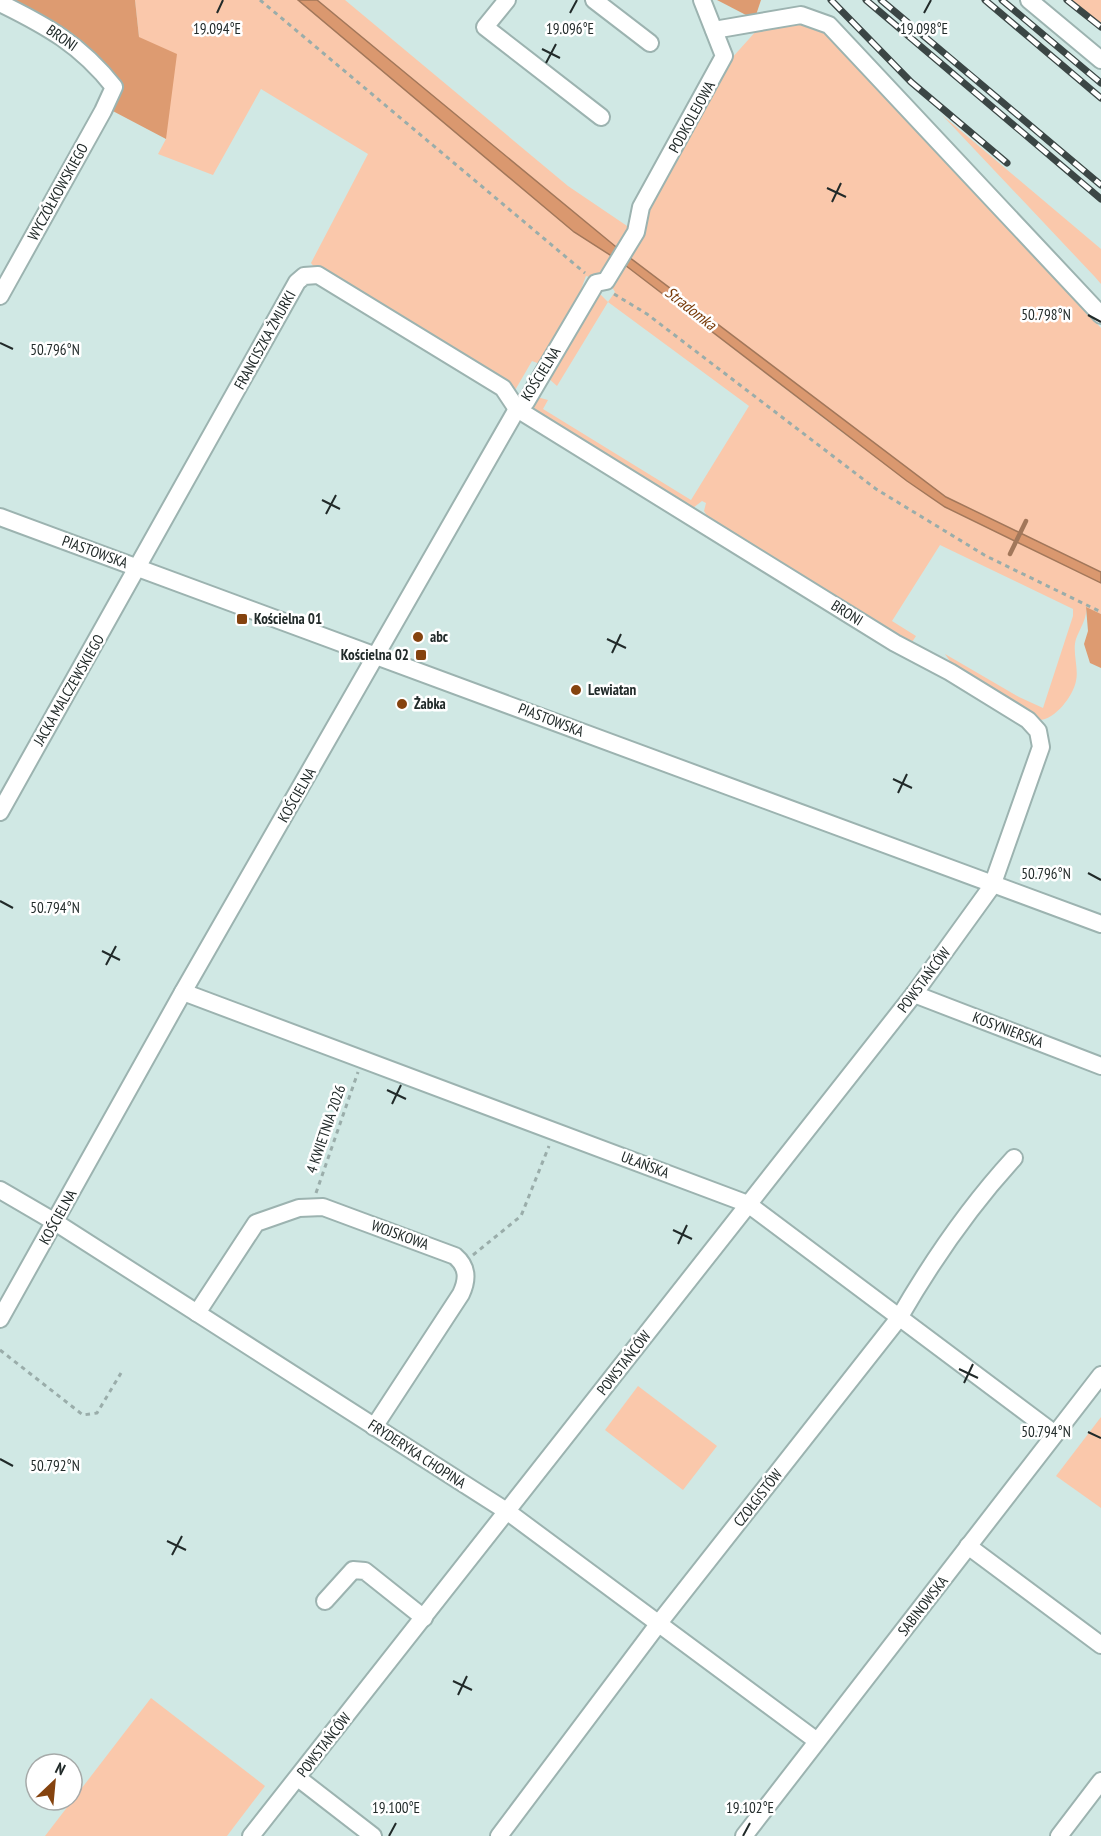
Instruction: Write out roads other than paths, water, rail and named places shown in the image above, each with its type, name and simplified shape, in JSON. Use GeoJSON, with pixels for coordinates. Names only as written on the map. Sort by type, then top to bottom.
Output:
{"type":"FeatureCollection","features":[{"type":"Feature","properties":{"kind":"street"},"geometry":{"type":"LineString","coordinates":[[507,0],[485,27],[601,117]]}},
{"type":"Feature","properties":{"kind":"street"},"geometry":{"type":"LineString","coordinates":[[594,0],[650,43]]}},
{"type":"Feature","properties":{"kind":"street","name":"PODKOLEJOWA"},"geometry":{"type":"LineString","coordinates":[[636,232],[641,207],[724,56],[702,0]]}},
{"type":"Feature","properties":{"kind":"street"},"geometry":{"type":"LineString","coordinates":[[1029,0],[1101,60]]}},
{"type":"Feature","properties":{"kind":"street","name":"BRONI"},"geometry":{"type":"LineString","coordinates":[[0,3],[64,36],[114,87]]}},
{"type":"Feature","properties":{"kind":"street"},"geometry":{"type":"LineString","coordinates":[[714,30],[801,15],[829,25],[1101,315]]}},
{"type":"Feature","properties":{"kind":"street","name":"WYCZÓŁKOWSKIEGO"},"geometry":{"type":"LineString","coordinates":[[0,296],[103,111],[114,87]]}},
{"type":"Feature","properties":{"kind":"street","name":"KOŚCIELNA"},"geometry":{"type":"LineString","coordinates":[[0,1319],[183,992],[517,409],[526,402],[601,282],[636,232]]}},
{"type":"Feature","properties":{"kind":"street","name":"FRANCISZKA ŻMURKI"},"geometry":{"type":"LineString","coordinates":[[138,568],[297,282],[304,276],[318,275],[503,388],[517,409]]}},
{"type":"Feature","properties":{"kind":"street","name":"BRONI"},"geometry":{"type":"LineString","coordinates":[[517,409],[896,643],[950,672],[1028,720],[1038,731],[1041,747],[992,886]]}},
{"type":"Feature","properties":{"kind":"street","name":"PIASTOWSKA"},"geometry":{"type":"LineString","coordinates":[[0,517],[378,655],[992,886],[1101,924]]}},
{"type":"Feature","properties":{"kind":"street","name":"JACKA MALCZEWSKIEGO"},"geometry":{"type":"LineString","coordinates":[[0,812],[138,568]]}},
{"type":"Feature","properties":{"kind":"street","name":"POWSTAŃCÓW"},"geometry":{"type":"LineString","coordinates":[[252,1836],[914,994],[992,886]]}},
{"type":"Feature","properties":{"kind":"street","name":"UŁAŃSKA"},"geometry":{"type":"LineString","coordinates":[[183,992],[748,1204],[1055,1434]]}},
{"type":"Feature","properties":{"kind":"street","name":"KOSYNIERSKA"},"geometry":{"type":"LineString","coordinates":[[914,994],[1101,1066]]}},
{"type":"Feature","properties":{"kind":"street","name":"CZOŁGISTÓW"},"geometry":{"type":"LineString","coordinates":[[499,1836],[659,1623],[899,1318],[937,1257],[980,1195],[1014,1158]]}},
{"type":"Feature","properties":{"kind":"street","name":"FRYDERYKA CHOPINA"},"geometry":{"type":"LineString","coordinates":[[0,1190],[197,1312],[508,1512],[817,1741]]}},
{"type":"Feature","properties":{"kind":"street","name":"WOJSKOWA"},"geometry":{"type":"LineString","coordinates":[[197,1312],[256,1223],[312,1206],[323,1207],[444,1251],[462,1264],[466,1276],[461,1294],[374,1427]]}},
{"type":"Feature","properties":{"kind":"street","name":"SABINOWSKA"},"geometry":{"type":"LineString","coordinates":[[744,1836],[1101,1375]]}},
{"type":"Feature","properties":{"kind":"street"},"geometry":{"type":"LineString","coordinates":[[968,1546],[1101,1645]]}},
{"type":"Feature","properties":{"kind":"street"},"geometry":{"type":"LineString","coordinates":[[325,1601],[353,1570],[365,1571],[424,1618]]}},
{"type":"Feature","properties":{"kind":"street"},"geometry":{"type":"LineString","coordinates":[[298,1778],[373,1836]]}},
{"type":"Feature","properties":{"kind":"street"},"geometry":{"type":"LineString","coordinates":[[1059,1836],[1101,1781]]}},
{"type":"Feature","properties":{"kind":"water"},"geometry":{"type":"Polygon","coordinates":[[[298,0],[317,0],[621,251],[946,497],[1101,572],[1101,583],[945,507],[907,481],[621,262],[574,232],[298,0]]]}},
{"type":"Feature","properties":{"kind":"waterway","name":"Stradomka"},"geometry":{"type":"LineString","coordinates":[[1010,554],[1026,521]]}},
{"type":"Feature","properties":{"kind":"railway"},"geometry":{"type":"LineString","coordinates":[[831,0],[911,82],[1007,163]]}},
{"type":"Feature","properties":{"kind":"railway"},"geometry":{"type":"LineString","coordinates":[[866,0],[1101,199]]}},
{"type":"Feature","properties":{"kind":"railway"},"geometry":{"type":"LineString","coordinates":[[881,0],[1101,185]]}},
{"type":"Feature","properties":{"kind":"railway"},"geometry":{"type":"LineString","coordinates":[[985,0],[1101,98]]}},
{"type":"Feature","properties":{"kind":"railway"},"geometry":{"type":"LineString","coordinates":[[1002,0],[1101,83]]}},
{"type":"Feature","properties":{"kind":"railway"},"geometry":{"type":"LineString","coordinates":[[1067,0],[1101,27]]}},
{"type":"Feature","properties":{"kind":"place","name":"Kościelna 01"},"geometry":{"type":"Point","coordinates":[242,619]}},
{"type":"Feature","properties":{"kind":"place","name":"abc"},"geometry":{"type":"Point","coordinates":[418,637]}},
{"type":"Feature","properties":{"kind":"place","name":"Kościelna 02"},"geometry":{"type":"Point","coordinates":[421,655]}},
{"type":"Feature","properties":{"kind":"place","name":"Lewiatan"},"geometry":{"type":"Point","coordinates":[576,690]}},
{"type":"Feature","properties":{"kind":"place","name":"Żabka"},"geometry":{"type":"Point","coordinates":[402,704]}}]}
